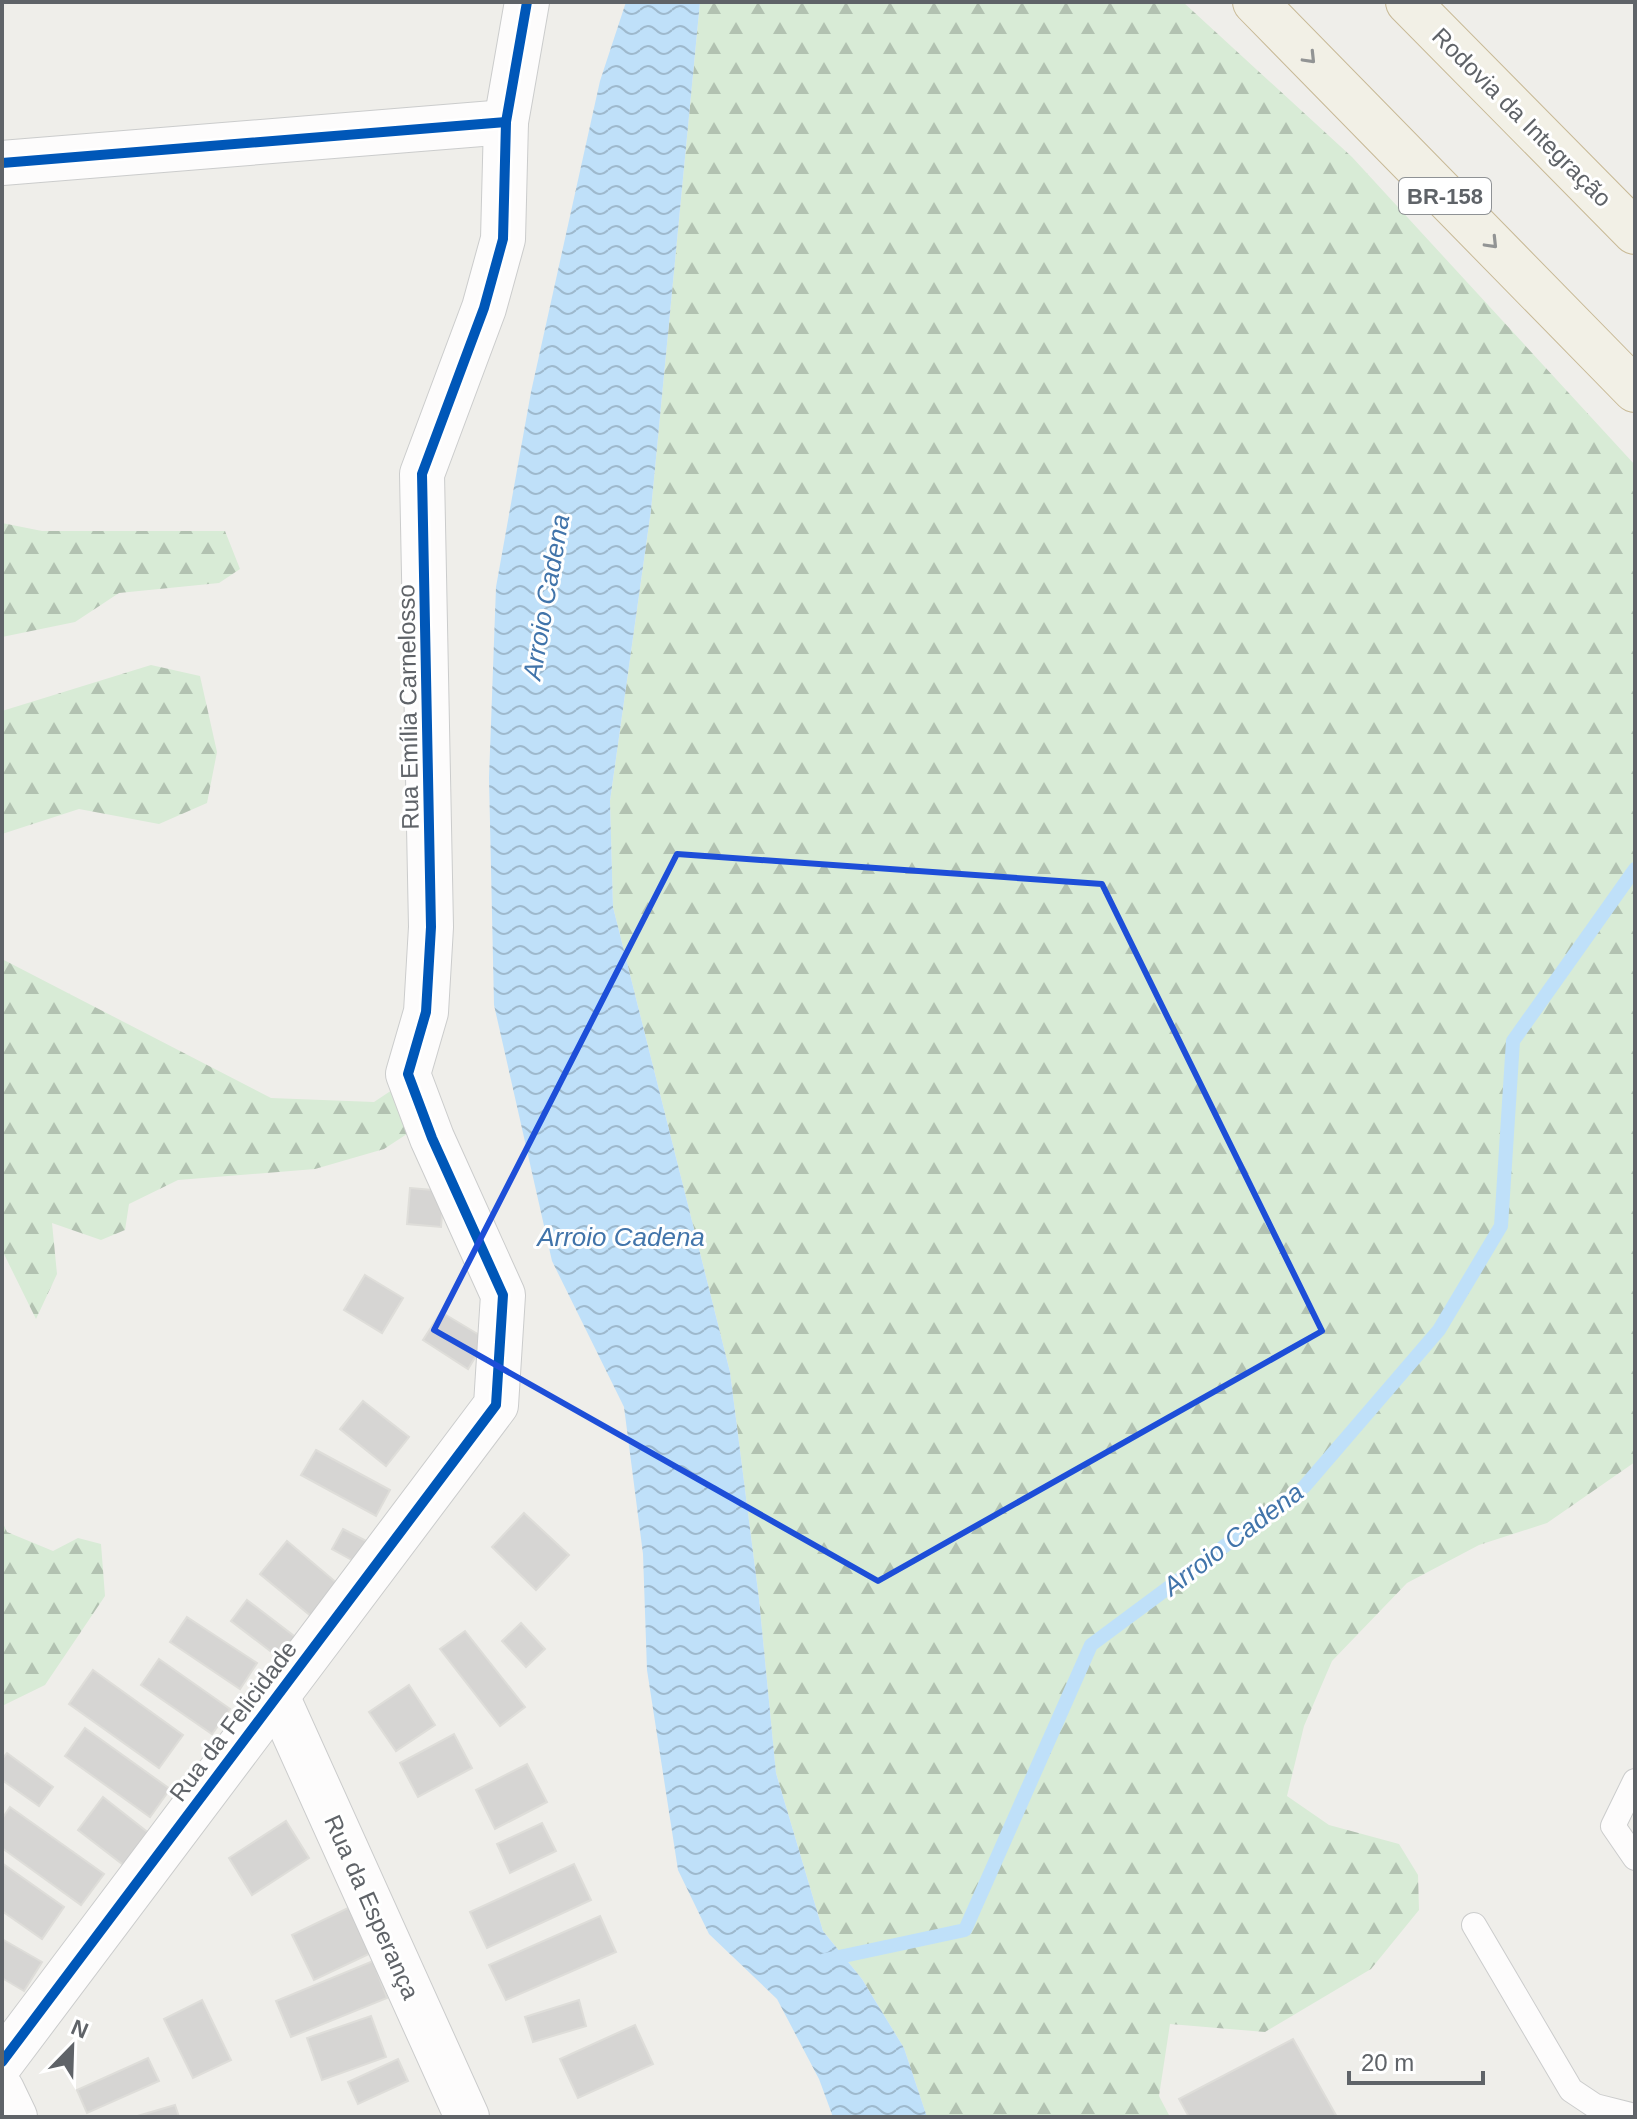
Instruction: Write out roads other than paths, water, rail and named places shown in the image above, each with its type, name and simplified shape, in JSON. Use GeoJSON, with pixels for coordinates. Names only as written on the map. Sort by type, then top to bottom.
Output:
{"type":"FeatureCollection","features":[{"type":"Feature","properties":{"kind":"highway","name":"BR-158"},"geometry":{"type":"LineString","coordinates":[[1255,2],[1635,390]]}},
{"type":"Feature","properties":{"kind":"highway","name":"Rodovia da Integração"},"geometry":{"type":"LineString","coordinates":[[1408,2],[1635,232]]}},
{"type":"Feature","properties":{"kind":"street","name":"Rua Emília Carnelosso"},"geometry":{"type":"LineString","coordinates":[[496,1405],[503,1295],[432,1138],[408,1074],[426,1012],[431,927],[422,474],[484,308],[503,239],[506,122],[527,2]]}},
{"type":"Feature","properties":{"kind":"street"},"geometry":{"type":"LineString","coordinates":[[2,163],[506,122]]}},
{"type":"Feature","properties":{"kind":"street","name":"Rua da Felicidade"},"geometry":{"type":"LineString","coordinates":[[2,2062],[496,1405]]}},
{"type":"Feature","properties":{"kind":"street","name":"Rua da Esperança"},"geometry":{"type":"LineString","coordinates":[[277,1696],[467,2117]]}},
{"type":"Feature","properties":{"kind":"street"},"geometry":{"type":"LineString","coordinates":[[2,2090],[15,2117]]}},
{"type":"Feature","properties":{"kind":"lane"},"geometry":{"type":"LineString","coordinates":[[1635,1781],[1613,1826],[1635,1858]]}},
{"type":"Feature","properties":{"kind":"lane"},"geometry":{"type":"LineString","coordinates":[[1474,1925],[1571,2090],[1595,2106],[1635,2116]]}},
{"type":"Feature","properties":{"kind":"water","name":"Arroio Cadena"},"geometry":{"type":"Polygon","coordinates":[[[626,2],[700,2],[651,510],[610,801],[613,907],[730,1372],[759,1599],[776,1773],[823,1931],[862,1979],[904,2048],[927,2117],[833,2117],[819,2079],[777,1999],[709,1934],[678,1870],[647,1670],[643,1554],[624,1407],[552,1261],[494,1005],[489,778],[496,587],[531,392],[600,81],[626,2]]]}},
{"type":"Feature","properties":{"kind":"waterway","name":"Arroio Cadena"},"geometry":{"type":"LineString","coordinates":[[825,1960],[965,1930],[1091,1645],[1304,1487],[1439,1330],[1501,1226],[1513,1041],[1635,869]]}}]}
